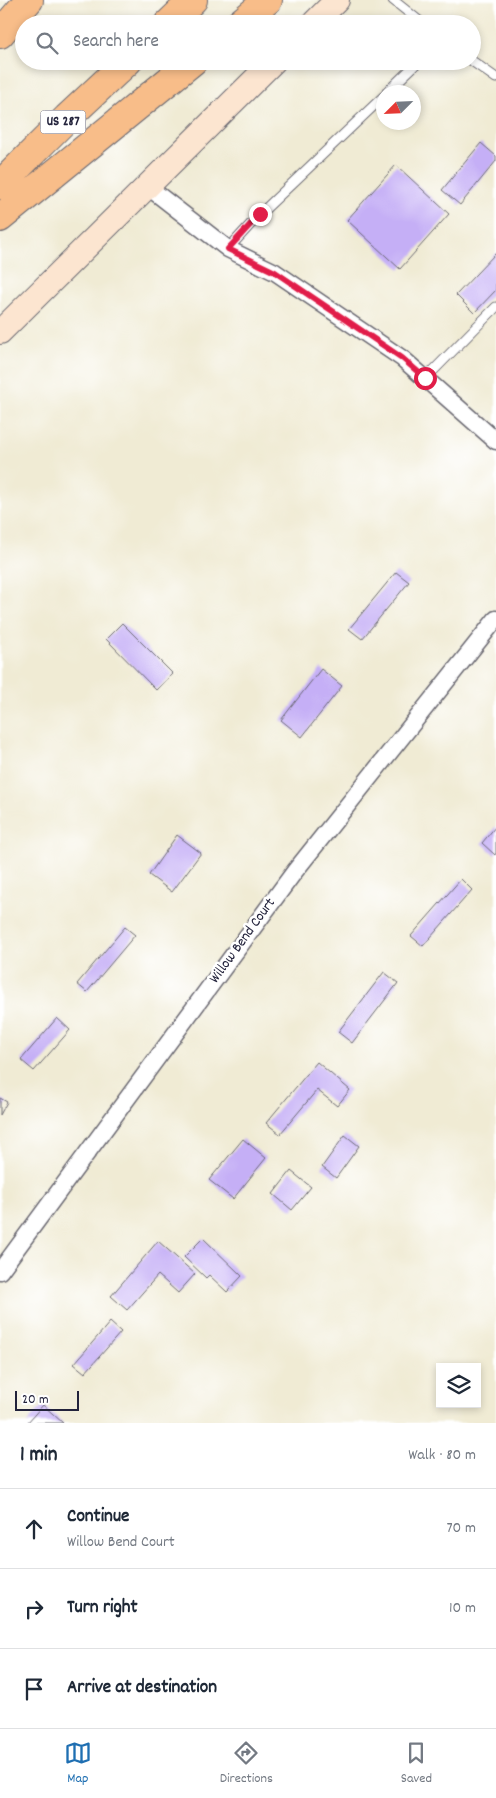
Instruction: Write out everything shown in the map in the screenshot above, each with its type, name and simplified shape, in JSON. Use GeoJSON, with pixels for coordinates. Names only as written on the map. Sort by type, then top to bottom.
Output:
{"type":"FeatureCollection","features":[{"type":"Feature","properties":{"kind":"highway"},"geometry":{"type":"LineString","coordinates":[[16,15],[29,0]]}},
{"type":"Feature","properties":{"kind":"highway"},"geometry":{"type":"LineString","coordinates":[[36,15],[51,0]]}},
{"type":"Feature","properties":{"kind":"highway"},"geometry":{"type":"LineString","coordinates":[[177,15],[193,0]]}},
{"type":"Feature","properties":{"kind":"highway"},"geometry":{"type":"LineString","coordinates":[[250,15],[268,0]]}},
{"type":"Feature","properties":{"kind":"highway"},"geometry":{"type":"LineString","coordinates":[[0,34],[15,16]]}},
{"type":"Feature","properties":{"kind":"highway"},"geometry":{"type":"LineString","coordinates":[[0,51],[15,36]]}},
{"type":"Feature","properties":{"kind":"highway","name":"US 287"},"geometry":{"type":"LineString","coordinates":[[0,185],[118,70]]}},
{"type":"Feature","properties":{"kind":"highway"},"geometry":{"type":"LineString","coordinates":[[0,218],[182,70]]}},
{"type":"Feature","properties":{"kind":"main road"},"geometry":{"type":"LineString","coordinates":[[322,15],[337,0]]}},
{"type":"Feature","properties":{"kind":"main road"},"geometry":{"type":"LineString","coordinates":[[0,332],[265,70]]}},
{"type":"Feature","properties":{"kind":"street"},"geometry":{"type":"LineString","coordinates":[[147,186],[228,249],[275,272],[402,358],[496,441]]}},
{"type":"Feature","properties":{"kind":"street","name":"Willow Bend Court"},"geometry":{"type":"LineString","coordinates":[[0,1271],[295,871],[496,619]]}},
{"type":"Feature","properties":{"kind":"lane"},"geometry":{"type":"LineString","coordinates":[[393,0],[412,15]]}},
{"type":"Feature","properties":{"kind":"lane"},"geometry":{"type":"LineString","coordinates":[[481,67],[496,78]]}},
{"type":"Feature","properties":{"kind":"lane"},"geometry":{"type":"LineString","coordinates":[[394,85],[410,70]]}},
{"type":"Feature","properties":{"kind":"lane"},"geometry":{"type":"LineString","coordinates":[[228,249],[260,214],[376,104]]}},
{"type":"Feature","properties":{"kind":"lane"},"geometry":{"type":"LineString","coordinates":[[425,378],[496,307]]}},
{"type":"Feature","properties":{"kind":"building"},"geometry":{"type":"Polygon","coordinates":[[[481,143],[496,156],[496,161],[460,205],[442,190],[481,143]]]}},
{"type":"Feature","properties":{"kind":"building"},"geometry":{"type":"Polygon","coordinates":[[[396,165],[449,214],[400,269],[347,220],[396,165]]]}},
{"type":"Feature","properties":{"kind":"building"},"geometry":{"type":"Polygon","coordinates":[[[496,253],[496,290],[474,313],[456,295],[496,253]]]}},
{"type":"Feature","properties":{"kind":"building"},"geometry":{"type":"Polygon","coordinates":[[[396,572],[409,582],[362,639],[349,629],[396,572]]]}},
{"type":"Feature","properties":{"kind":"building"},"geometry":{"type":"Polygon","coordinates":[[[122,623],[173,674],[156,690],[106,639],[122,623]]]}},
{"type":"Feature","properties":{"kind":"building"},"geometry":{"type":"Polygon","coordinates":[[[321,669],[342,686],[302,737],[281,720],[321,669]]]}},
{"type":"Feature","properties":{"kind":"building"},"geometry":{"type":"Polygon","coordinates":[[[496,826],[496,853],[495,855],[482,843],[496,826]]]}},
{"type":"Feature","properties":{"kind":"building"},"geometry":{"type":"Polygon","coordinates":[[[177,835],[201,853],[172,892],[149,875],[177,835]]]}},
{"type":"Feature","properties":{"kind":"building"},"geometry":{"type":"Polygon","coordinates":[[[461,879],[472,890],[423,946],[411,936],[461,879]]]}},
{"type":"Feature","properties":{"kind":"building"},"geometry":{"type":"Polygon","coordinates":[[[125,927],[135,935],[87,992],[77,984],[125,927]]]}},
{"type":"Feature","properties":{"kind":"building"},"geometry":{"type":"Polygon","coordinates":[[[384,972],[398,983],[352,1043],[338,1032],[384,972]]]}},
{"type":"Feature","properties":{"kind":"building"},"geometry":{"type":"Polygon","coordinates":[[[57,1018],[70,1030],[34,1071],[21,1060],[57,1018]]]}},
{"type":"Feature","properties":{"kind":"building"},"geometry":{"type":"Polygon","coordinates":[[[317,1062],[350,1090],[337,1106],[317,1090],[280,1134],[266,1123],[317,1062]]]}},
{"type":"Feature","properties":{"kind":"building"},"geometry":{"type":"Polygon","coordinates":[[[0,1098],[7,1102],[0,1115],[0,1098]]]}},
{"type":"Feature","properties":{"kind":"building"},"geometry":{"type":"Polygon","coordinates":[[[345,1135],[359,1146],[336,1178],[322,1167],[345,1135]]]}},
{"type":"Feature","properties":{"kind":"building"},"geometry":{"type":"Polygon","coordinates":[[[243,1139],[266,1158],[233,1199],[209,1180],[243,1139]]]}},
{"type":"Feature","properties":{"kind":"building"},"geometry":{"type":"Polygon","coordinates":[[[291,1171],[311,1187],[292,1210],[273,1194],[291,1171]]]}},
{"type":"Feature","properties":{"kind":"building"},"geometry":{"type":"Polygon","coordinates":[[[203,1238],[242,1276],[227,1292],[209,1275],[206,1278],[184,1257],[203,1238]]]}},
{"type":"Feature","properties":{"kind":"building"},"geometry":{"type":"Polygon","coordinates":[[[158,1241],[195,1274],[178,1293],[158,1275],[127,1310],[111,1296],[158,1241]]]}},
{"type":"Feature","properties":{"kind":"building"},"geometry":{"type":"Polygon","coordinates":[[[110,1322],[121,1332],[85,1373],[74,1364],[110,1322]]]}},
{"type":"Feature","properties":{"kind":"building"},"geometry":{"type":"Polygon","coordinates":[[[43,1405],[63,1423],[27,1423],[43,1405]]]}},
{"type":"Feature","properties":{"kind":"route"},"geometry":{"type":"LineString","coordinates":[[260,214],[228,249],[275,272],[402,358],[425,378]]}}]}
